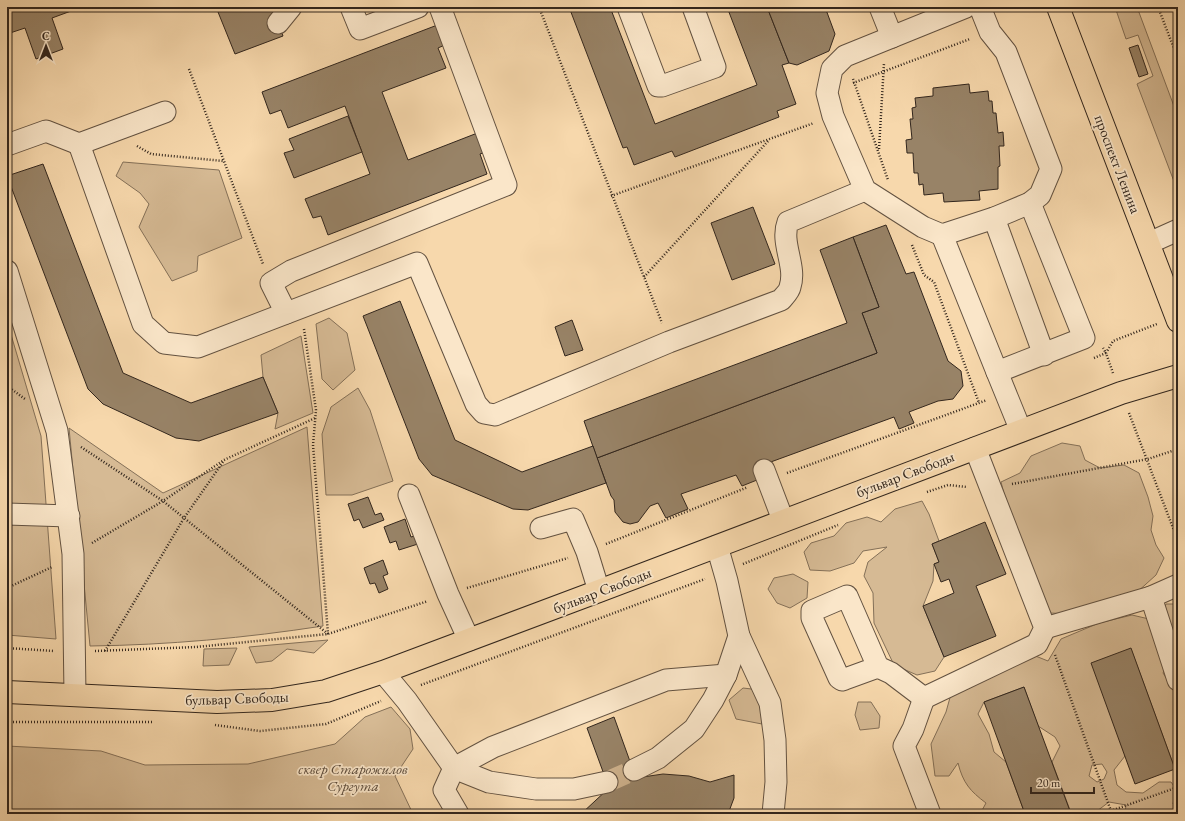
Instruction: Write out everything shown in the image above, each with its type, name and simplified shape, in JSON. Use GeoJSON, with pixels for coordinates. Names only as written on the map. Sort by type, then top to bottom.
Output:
{"type":"FeatureCollection","features":[{"type":"Feature","properties":{"kind":"main road","name":"проспект Ленина"},"geometry":{"type":"LineString","coordinates":[[1058,7],[1177,319]]}},
{"type":"Feature","properties":{"kind":"main road","name":"бульвар Свободы"},"geometry":{"type":"LineString","coordinates":[[7,692],[217,702],[272,700],[326,691],[382,672],[600,591],[783,520],[1121,393],[1178,376]]}},
{"type":"Feature","properties":{"kind":"street"},"geometry":{"type":"LineString","coordinates":[[351,7],[360,29],[418,7]]}},
{"type":"Feature","properties":{"kind":"street"},"geometry":{"type":"LineString","coordinates":[[293,310],[271,284],[290,271],[506,185],[440,7]]}},
{"type":"Feature","properties":{"kind":"street"},"geometry":{"type":"LineString","coordinates":[[628,7],[655,82],[658,86],[662,86],[714,67],[693,7]]}},
{"type":"Feature","properties":{"kind":"street"},"geometry":{"type":"LineString","coordinates":[[880,7],[888,38]]}},
{"type":"Feature","properties":{"kind":"street"},"geometry":{"type":"LineString","coordinates":[[942,235],[994,218],[1030,203],[1040,195],[1051,169],[1006,52],[969,8],[888,38],[845,56],[832,69],[827,93],[833,116],[865,190],[923,226],[942,235],[1021,431]]}},
{"type":"Feature","properties":{"kind":"street"},"geometry":{"type":"LineString","coordinates":[[7,145],[46,131],[79,144],[165,112]]}},
{"type":"Feature","properties":{"kind":"street"},"geometry":{"type":"LineString","coordinates":[[79,144],[143,324],[164,343],[198,348],[417,263],[476,404],[484,412],[495,415],[669,342],[781,300],[790,289],[792,275],[785,231],[788,222],[865,190]]}},
{"type":"Feature","properties":{"kind":"street"},"geometry":{"type":"LineString","coordinates":[[997,372],[1084,338],[1030,203]]}},
{"type":"Feature","properties":{"kind":"street"},"geometry":{"type":"LineString","coordinates":[[994,218],[1044,354]]}},
{"type":"Feature","properties":{"kind":"street"},"geometry":{"type":"LineString","coordinates":[[1149,243],[1178,230]]}},
{"type":"Feature","properties":{"kind":"street"},"geometry":{"type":"LineString","coordinates":[[7,271],[57,431],[73,554],[75,695]]}},
{"type":"Feature","properties":{"kind":"street"},"geometry":{"type":"LineString","coordinates":[[974,448],[1045,628]]}},
{"type":"Feature","properties":{"kind":"street"},"geometry":{"type":"LineString","coordinates":[[766,475],[783,520]]}},
{"type":"Feature","properties":{"kind":"street"},"geometry":{"type":"LineString","coordinates":[[409,496],[448,594],[469,640]]}},
{"type":"Feature","properties":{"kind":"street"},"geometry":{"type":"LineString","coordinates":[[7,514],[69,516]]}},
{"type":"Feature","properties":{"kind":"street"},"geometry":{"type":"LineString","coordinates":[[540,528],[573,519],[587,552],[600,591]]}},
{"type":"Feature","properties":{"kind":"street"},"geometry":{"type":"LineString","coordinates":[[716,546],[727,581],[739,636],[770,703],[775,740],[776,782],[772,814]]}},
{"type":"Feature","properties":{"kind":"street"},"geometry":{"type":"LineString","coordinates":[[930,814],[904,746],[924,698],[1037,644],[1045,628],[1151,597],[1178,585]]}},
{"type":"Feature","properties":{"kind":"street"},"geometry":{"type":"LineString","coordinates":[[1151,597],[1178,680]]}},
{"type":"Feature","properties":{"kind":"street"},"geometry":{"type":"LineString","coordinates":[[634,770],[658,758],[694,729],[714,700],[726,675],[739,636]]}},
{"type":"Feature","properties":{"kind":"street"},"geometry":{"type":"LineString","coordinates":[[878,667],[891,673],[924,698]]}},
{"type":"Feature","properties":{"kind":"street"},"geometry":{"type":"LineString","coordinates":[[382,672],[407,701],[454,768],[488,782],[536,789],[574,789],[607,782]]}},
{"type":"Feature","properties":{"kind":"street"},"geometry":{"type":"LineString","coordinates":[[458,814],[444,790],[454,768],[493,747],[666,680],[726,675]]}},
{"type":"Feature","properties":{"kind":"path"},"geometry":{"type":"LineString","coordinates":[[539,7],[611,196],[669,342]]}},
{"type":"Feature","properties":{"kind":"path"},"geometry":{"type":"LineString","coordinates":[[1158,7],[1178,59]]}},
{"type":"Feature","properties":{"kind":"path"},"geometry":{"type":"LineString","coordinates":[[827,93],[977,36],[969,8]]}},
{"type":"Feature","properties":{"kind":"path"},"geometry":{"type":"LineString","coordinates":[[879,151],[884,72],[888,38]]}},
{"type":"Feature","properties":{"kind":"path"},"geometry":{"type":"LineString","coordinates":[[189,69],[271,284]]}},
{"type":"Feature","properties":{"kind":"path"},"geometry":{"type":"LineString","coordinates":[[611,196],[833,116]]}},
{"type":"Feature","properties":{"kind":"path"},"geometry":{"type":"LineString","coordinates":[[114,132],[151,154],[224,161]]}},
{"type":"Feature","properties":{"kind":"path"},"geometry":{"type":"LineString","coordinates":[[644,277],[770,139]]}},
{"type":"Feature","properties":{"kind":"path"},"geometry":{"type":"LineString","coordinates":[[293,310],[316,410],[313,445],[328,634]]}},
{"type":"Feature","properties":{"kind":"path"},"geometry":{"type":"LineString","coordinates":[[1091,359],[1106,353],[1113,341],[1177,319]]}},
{"type":"Feature","properties":{"kind":"path"},"geometry":{"type":"LineString","coordinates":[[1103,346],[1178,541]]}},
{"type":"Feature","properties":{"kind":"path"},"geometry":{"type":"LineString","coordinates":[[7,386],[26,400]]}},
{"type":"Feature","properties":{"kind":"path"},"geometry":{"type":"LineString","coordinates":[[7,648],[75,652],[105,651],[196,647],[328,634],[448,594],[587,552],[766,475],[1005,393]]}},
{"type":"Feature","properties":{"kind":"path"},"geometry":{"type":"LineString","coordinates":[[7,588],[60,563],[163,502],[224,460],[315,418]]}},
{"type":"Feature","properties":{"kind":"path"},"geometry":{"type":"LineString","coordinates":[[57,431],[163,502],[328,634]]}},
{"type":"Feature","properties":{"kind":"path"},"geometry":{"type":"LineString","coordinates":[[105,651],[184,518],[224,460]]}},
{"type":"Feature","properties":{"kind":"path"},"geometry":{"type":"LineString","coordinates":[[1045,628],[1111,811]]}},
{"type":"Feature","properties":{"kind":"path"},"geometry":{"type":"LineString","coordinates":[[1102,814],[1178,786]]}},
{"type":"Feature","properties":{"kind":"green space"},"geometry":{"type":"Polygon","coordinates":[[[1115,7],[1137,7],[1178,117],[1178,192],[1137,84],[1153,76],[1138,35],[1126,39],[1115,7]]]}},
{"type":"Feature","properties":{"kind":"green space"},"geometry":{"type":"Polygon","coordinates":[[[123,162],[219,170],[242,238],[198,256],[197,271],[172,281],[139,227],[149,204],[140,193],[116,176],[123,162]]]}},
{"type":"Feature","properties":{"kind":"green space"},"geometry":{"type":"Polygon","coordinates":[[[329,318],[347,333],[355,370],[333,390],[322,379],[316,324],[329,318]]]}},
{"type":"Feature","properties":{"kind":"green space"},"geometry":{"type":"Polygon","coordinates":[[[7,321],[41,436],[56,639],[7,635],[7,321]]]}},
{"type":"Feature","properties":{"kind":"green space"},"geometry":{"type":"Polygon","coordinates":[[[301,336],[313,413],[275,429],[278,413],[263,377],[261,355],[301,336]]]}},
{"type":"Feature","properties":{"kind":"green space"},"geometry":{"type":"Polygon","coordinates":[[[358,388],[370,410],[393,481],[352,495],[326,495],[322,434],[331,407],[358,388]]]}},
{"type":"Feature","properties":{"kind":"green space"},"geometry":{"type":"Polygon","coordinates":[[[307,427],[323,626],[206,640],[90,646],[69,428],[163,493],[307,427]]]}},
{"type":"Feature","properties":{"kind":"green space"},"geometry":{"type":"Polygon","coordinates":[[[1062,443],[1080,446],[1085,460],[1100,468],[1124,465],[1139,473],[1153,516],[1151,530],[1156,545],[1164,558],[1156,575],[1135,594],[1070,614],[1050,613],[1009,513],[1001,482],[1020,473],[1031,456],[1062,443]]]}},
{"type":"Feature","properties":{"kind":"green space"},"geometry":{"type":"Polygon","coordinates":[[[922,501],[929,514],[939,541],[932,544],[939,562],[934,564],[933,581],[923,606],[944,657],[935,671],[917,675],[894,665],[874,623],[873,593],[864,576],[868,562],[887,547],[863,551],[854,563],[830,571],[810,570],[804,552],[811,543],[834,536],[846,523],[867,517],[881,522],[895,509],[922,501]]]}},
{"type":"Feature","properties":{"kind":"green space"},"geometry":{"type":"Polygon","coordinates":[[[793,574],[808,582],[807,598],[790,608],[777,603],[768,589],[774,578],[793,574]]]}},
{"type":"Feature","properties":{"kind":"green space"},"geometry":{"type":"Polygon","coordinates":[[[1166,604],[1178,604],[1178,670],[1168,663],[1163,673],[1178,696],[1176,707],[1178,710],[1178,766],[1175,769],[1131,649],[1125,756],[1114,770],[1117,785],[1126,792],[1143,793],[1159,782],[1171,782],[1176,789],[1173,804],[1178,809],[1178,814],[1125,814],[1126,805],[1109,802],[1093,814],[1060,814],[1070,810],[1052,762],[1060,746],[1055,737],[1038,726],[1024,687],[984,702],[978,714],[989,734],[994,752],[1006,762],[1025,814],[980,814],[986,803],[968,786],[962,776],[958,763],[949,776],[935,776],[931,744],[946,712],[951,694],[1033,655],[1048,661],[1061,639],[1099,623],[1132,615],[1149,619],[1162,615],[1166,604]],[[1102,764],[1092,765],[1089,776],[1097,782],[1104,779],[1107,772],[1102,764]]]}},
{"type":"Feature","properties":{"kind":"green space"},"geometry":{"type":"Polygon","coordinates":[[[328,640],[314,653],[287,649],[272,661],[256,663],[249,647],[328,640]]]}},
{"type":"Feature","properties":{"kind":"green space"},"geometry":{"type":"Polygon","coordinates":[[[237,648],[229,665],[203,666],[204,649],[237,648]]]}},
{"type":"Feature","properties":{"kind":"green space"},"geometry":{"type":"Polygon","coordinates":[[[743,688],[760,690],[762,724],[736,719],[729,700],[743,688]]]}},
{"type":"Feature","properties":{"kind":"green space"},"geometry":{"type":"Polygon","coordinates":[[[858,702],[871,702],[880,716],[879,728],[860,730],[855,715],[858,702]]]}},
{"type":"Feature","properties":{"kind":"green space","name":"сквер Старожилов Сургута"},"geometry":{"type":"Polygon","coordinates":[[[391,707],[410,729],[413,749],[395,776],[413,814],[7,814],[7,746],[101,751],[145,765],[248,764],[335,744],[365,717],[391,707]]]}},
{"type":"Feature","properties":{"kind":"building"},"geometry":{"type":"Polygon","coordinates":[[[7,7],[82,7],[52,18],[63,49],[36,59],[25,28],[7,34],[7,7]]]}},
{"type":"Feature","properties":{"kind":"building"},"geometry":{"type":"Polygon","coordinates":[[[231,7],[272,7],[283,36],[235,54],[218,12],[231,7]]]}},
{"type":"Feature","properties":{"kind":"building"},"geometry":{"type":"Polygon","coordinates":[[[569,7],[610,7],[655,124],[757,85],[727,7],[767,7],[789,63],[782,65],[796,104],[777,111],[779,117],[675,157],[672,151],[634,165],[627,147],[623,148],[569,7]]]}},
{"type":"Feature","properties":{"kind":"building"},"geometry":{"type":"Polygon","coordinates":[[[767,7],[825,7],[835,34],[829,51],[797,65],[789,63],[767,7]]]}},
{"type":"Feature","properties":{"kind":"building"},"geometry":{"type":"Polygon","coordinates":[[[440,24],[447,44],[438,48],[446,68],[382,92],[408,160],[480,132],[488,151],[480,154],[487,174],[328,235],[321,216],[313,218],[305,199],[370,174],[345,106],[288,128],[281,110],[270,114],[262,92],[440,24]]]}},
{"type":"Feature","properties":{"kind":"building"},"geometry":{"type":"Polygon","coordinates":[[[1138,45],[1148,74],[1139,77],[1129,48],[1138,45]]]}},
{"type":"Feature","properties":{"kind":"building"},"geometry":{"type":"Polygon","coordinates":[[[969,84],[970,93],[988,91],[989,101],[992,101],[993,113],[996,113],[998,133],[1003,132],[1004,146],[999,146],[1000,166],[998,167],[998,189],[979,191],[980,200],[944,202],[943,193],[924,195],[923,184],[919,185],[918,173],[914,173],[913,153],[907,153],[906,140],[912,139],[910,119],[913,119],[912,108],[916,107],[915,98],[933,96],[933,88],[969,84]]]}},
{"type":"Feature","properties":{"kind":"building"},"geometry":{"type":"Polygon","coordinates":[[[348,116],[362,152],[294,178],[284,153],[294,150],[289,139],[348,116]]]}},
{"type":"Feature","properties":{"kind":"building"},"geometry":{"type":"Polygon","coordinates":[[[43,164],[123,373],[191,403],[263,377],[278,413],[199,441],[176,438],[103,404],[88,389],[7,176],[43,164]]]}},
{"type":"Feature","properties":{"kind":"building"},"geometry":{"type":"Polygon","coordinates":[[[753,207],[775,264],[732,280],[711,223],[753,207]]]}},
{"type":"Feature","properties":{"kind":"building"},"geometry":{"type":"Polygon","coordinates":[[[886,225],[906,274],[914,272],[948,361],[961,371],[963,386],[953,399],[938,401],[909,412],[914,423],[899,429],[894,417],[757,467],[762,478],[742,486],[736,475],[681,494],[688,509],[666,518],[658,503],[650,506],[638,522],[630,524],[623,522],[615,512],[614,500],[611,496],[597,458],[877,353],[862,313],[879,307],[853,237],[886,225]]]}},
{"type":"Feature","properties":{"kind":"building"},"geometry":{"type":"Polygon","coordinates":[[[853,237],[879,307],[862,313],[877,353],[597,458],[584,421],[847,323],[820,250],[853,237]]]}},
{"type":"Feature","properties":{"kind":"building"},"geometry":{"type":"Polygon","coordinates":[[[400,301],[455,440],[522,472],[593,446],[606,483],[528,510],[513,509],[432,475],[419,459],[363,316],[400,301]]]}},
{"type":"Feature","properties":{"kind":"building"},"geometry":{"type":"Polygon","coordinates":[[[572,320],[583,350],[565,356],[555,327],[572,320]]]}},
{"type":"Feature","properties":{"kind":"building"},"geometry":{"type":"Polygon","coordinates":[[[368,497],[375,515],[381,513],[384,520],[363,528],[359,519],[354,521],[348,504],[368,497]]]}},
{"type":"Feature","properties":{"kind":"building"},"geometry":{"type":"Polygon","coordinates":[[[405,519],[411,537],[418,535],[421,543],[399,550],[396,541],[390,543],[384,527],[405,519]]]}},
{"type":"Feature","properties":{"kind":"building"},"geometry":{"type":"Polygon","coordinates":[[[985,522],[1006,574],[976,586],[996,636],[944,657],[923,606],[954,593],[949,579],[941,582],[934,564],[939,562],[932,544],[985,522]]]}},
{"type":"Feature","properties":{"kind":"building"},"geometry":{"type":"Polygon","coordinates":[[[383,560],[388,574],[383,576],[388,589],[379,593],[375,583],[370,584],[364,568],[383,560]]]}},
{"type":"Feature","properties":{"kind":"building"},"geometry":{"type":"Polygon","coordinates":[[[1131,648],[1175,769],[1135,784],[1091,663],[1131,648]]]}},
{"type":"Feature","properties":{"kind":"building"},"geometry":{"type":"Polygon","coordinates":[[[1024,687],[1070,811],[1060,814],[1025,814],[984,702],[1024,687]]]}},
{"type":"Feature","properties":{"kind":"building"},"geometry":{"type":"Polygon","coordinates":[[[614,717],[636,778],[609,788],[587,728],[614,717]]]}},
{"type":"Feature","properties":{"kind":"building"},"geometry":{"type":"Polygon","coordinates":[[[663,774],[689,776],[710,782],[734,775],[734,798],[728,814],[581,814],[609,788],[636,778],[663,774]]]}},
{"type":"Feature","properties":{"kind":"tunnel"},"geometry":{"type":"LineString","coordinates":[[607,782],[634,770]]}}]}
